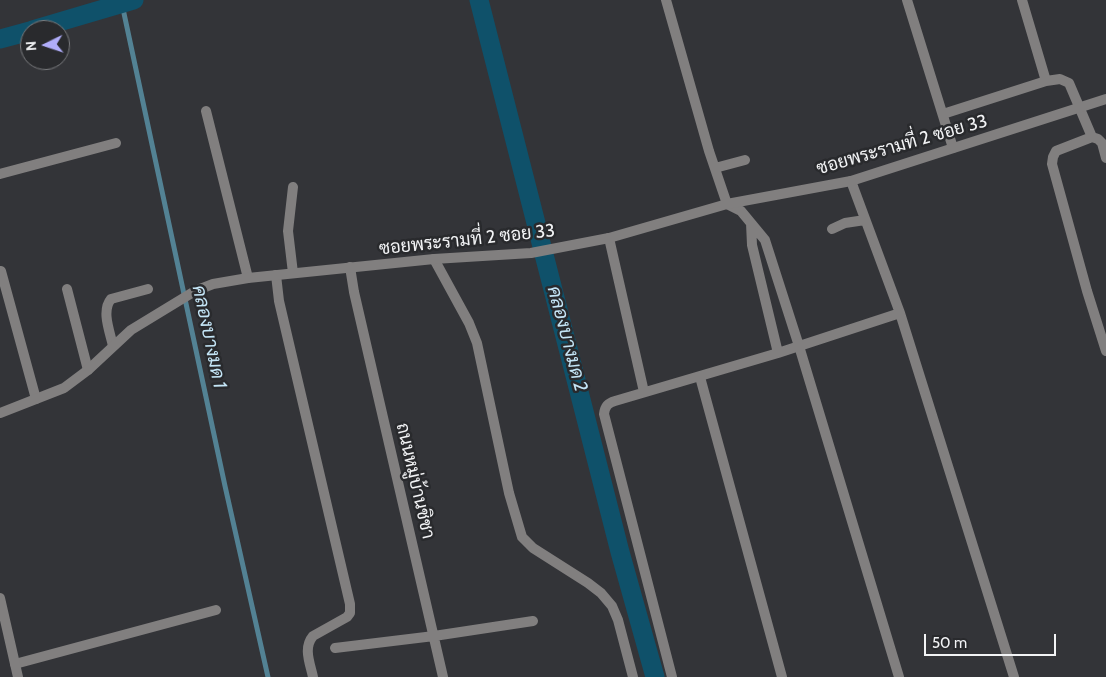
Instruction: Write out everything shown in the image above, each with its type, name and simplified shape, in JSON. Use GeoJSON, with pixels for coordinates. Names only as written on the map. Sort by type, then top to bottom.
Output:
{"type":"FeatureCollection","features":[{"type":"Feature","properties":{"kind":"street"},"geometry":{"type":"LineString","coordinates":[[666,0],[727,204],[741,211],[765,240],[899,677]]}},
{"type":"Feature","properties":{"kind":"street"},"geometry":{"type":"LineString","coordinates":[[907,0],[953,148]]}},
{"type":"Feature","properties":{"kind":"street"},"geometry":{"type":"LineString","coordinates":[[1022,0],[1046,81]]}},
{"type":"Feature","properties":{"kind":"street"},"geometry":{"type":"LineString","coordinates":[[943,114],[1046,81],[1060,79],[1069,83],[1092,138]]}},
{"type":"Feature","properties":{"kind":"street","name":"ซอยพระรามที่ 2 ซอย 33"},"geometry":{"type":"LineString","coordinates":[[0,413],[64,388],[88,370],[131,330],[195,291],[213,284],[248,278],[434,259],[531,253],[609,238],[727,204],[851,181],[1106,99]]}},
{"type":"Feature","properties":{"kind":"street"},"geometry":{"type":"LineString","coordinates":[[206,110],[248,278]]}},
{"type":"Feature","properties":{"kind":"street"},"geometry":{"type":"LineString","coordinates":[[1106,158],[1102,143],[1098,138],[1092,138],[1056,151],[1052,164],[1087,291],[1106,351]]}},
{"type":"Feature","properties":{"kind":"street"},"geometry":{"type":"LineString","coordinates":[[0,174],[116,144]]}},
{"type":"Feature","properties":{"kind":"street"},"geometry":{"type":"LineString","coordinates":[[715,168],[745,160]]}},
{"type":"Feature","properties":{"kind":"street"},"geometry":{"type":"LineString","coordinates":[[851,181],[900,313],[1014,677]]}},
{"type":"Feature","properties":{"kind":"street"},"geometry":{"type":"LineString","coordinates":[[293,186],[288,231],[293,274]]}},
{"type":"Feature","properties":{"kind":"street"},"geometry":{"type":"LineString","coordinates":[[832,229],[844,223],[865,220]]}},
{"type":"Feature","properties":{"kind":"street"},"geometry":{"type":"LineString","coordinates":[[751,223],[752,245],[778,353]]}},
{"type":"Feature","properties":{"kind":"street"},"geometry":{"type":"LineString","coordinates":[[609,238],[644,392]]}},
{"type":"Feature","properties":{"kind":"street"},"geometry":{"type":"LineString","coordinates":[[434,259],[469,323],[477,343],[510,493],[522,537],[533,548],[588,583],[601,593],[612,606],[618,620],[633,677]]}},
{"type":"Feature","properties":{"kind":"street","name":"ถนนหมู่บ้านชิชา"},"geometry":{"type":"LineString","coordinates":[[350,268],[444,677]]}},
{"type":"Feature","properties":{"kind":"street"},"geometry":{"type":"LineString","coordinates":[[1,271],[36,399]]}},
{"type":"Feature","properties":{"kind":"street"},"geometry":{"type":"LineString","coordinates":[[276,275],[279,301],[350,604],[350,613],[347,617],[313,636],[309,641],[308,657],[313,677]]}},
{"type":"Feature","properties":{"kind":"street"},"geometry":{"type":"LineString","coordinates":[[113,346],[106,304],[110,299],[148,288]]}},
{"type":"Feature","properties":{"kind":"street"},"geometry":{"type":"LineString","coordinates":[[67,289],[88,370]]}},
{"type":"Feature","properties":{"kind":"street"},"geometry":{"type":"LineString","coordinates":[[672,677],[604,409],[608,403],[778,353],[900,313]]}},
{"type":"Feature","properties":{"kind":"street"},"geometry":{"type":"LineString","coordinates":[[700,377],[782,677]]}},
{"type":"Feature","properties":{"kind":"street"},"geometry":{"type":"LineString","coordinates":[[0,598],[18,677]]}},
{"type":"Feature","properties":{"kind":"street"},"geometry":{"type":"LineString","coordinates":[[15,664],[216,610]]}},
{"type":"Feature","properties":{"kind":"street"},"geometry":{"type":"LineString","coordinates":[[335,648],[533,621]]}},
{"type":"Feature","properties":{"kind":"waterway"},"geometry":{"type":"LineString","coordinates":[[66,20],[134,0]]}},
{"type":"Feature","properties":{"kind":"waterway","name":"คลองบางมด 2"},"geometry":{"type":"LineString","coordinates":[[479,0],[620,552],[655,677]]}},
{"type":"Feature","properties":{"kind":"waterway","name":"คลองบางมด 1"},"geometry":{"type":"LineString","coordinates":[[122,4],[225,486],[268,677]]}},
{"type":"Feature","properties":{"kind":"waterway"},"geometry":{"type":"LineString","coordinates":[[0,39],[20,34]]}}]}
